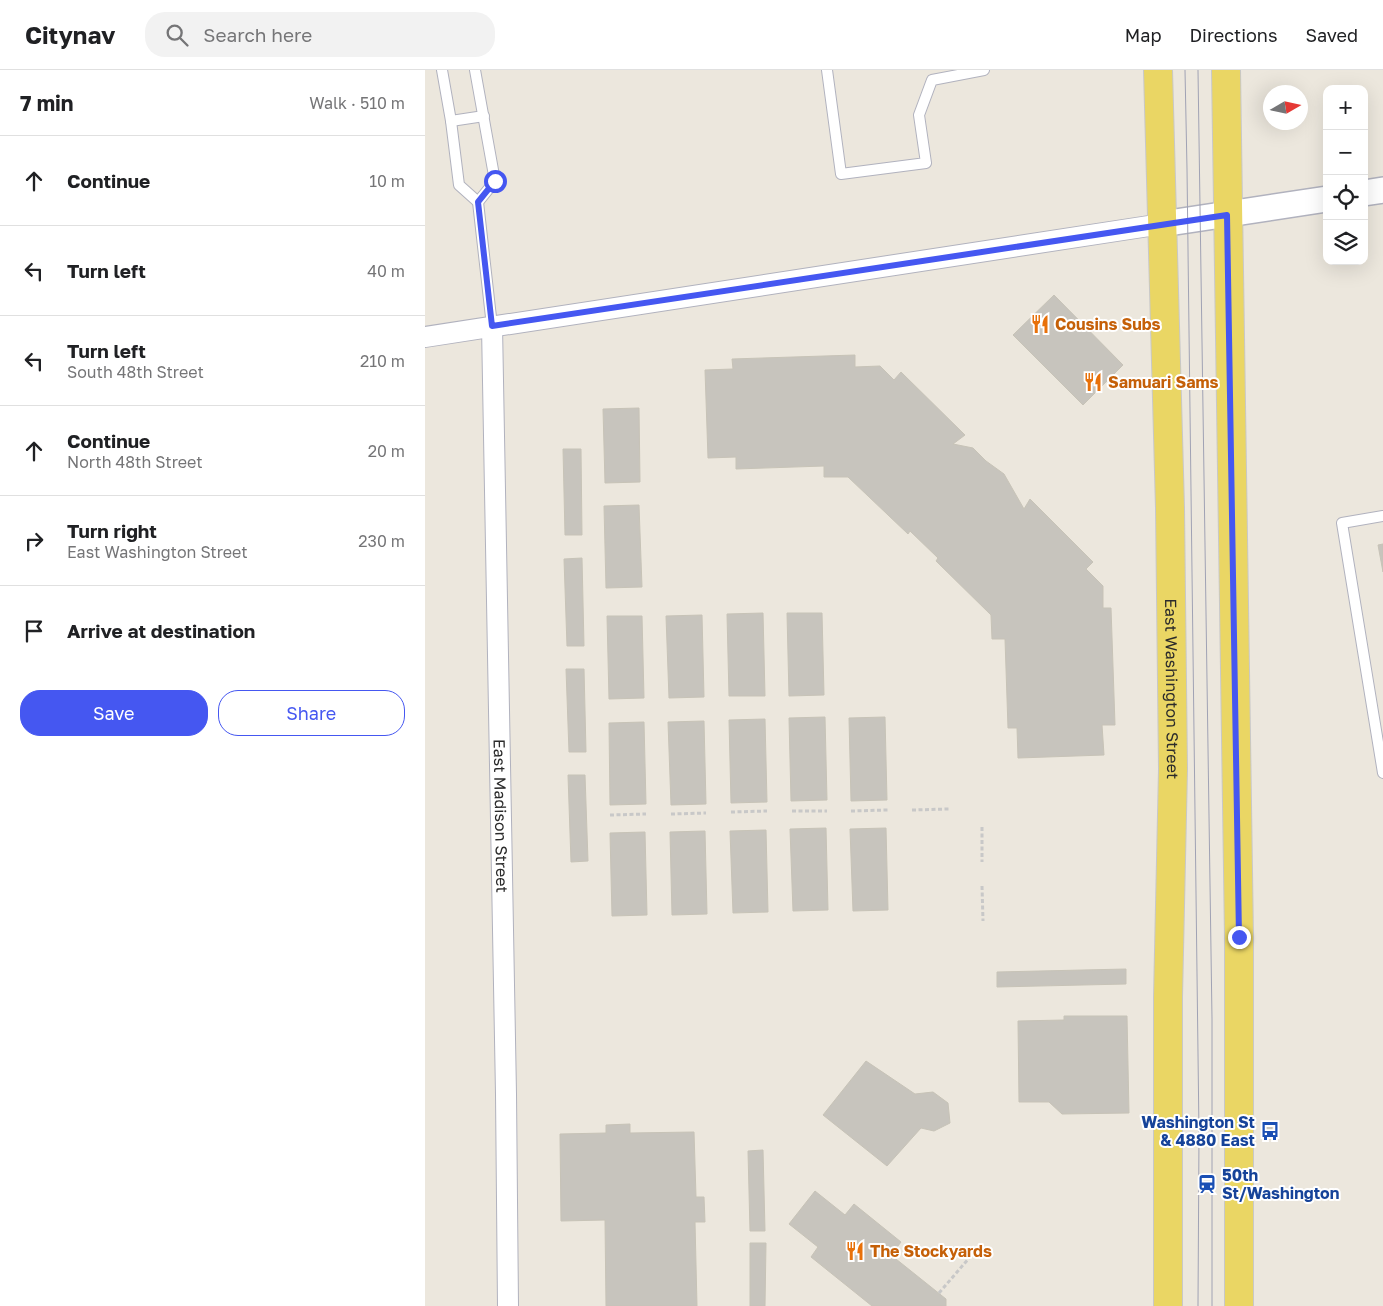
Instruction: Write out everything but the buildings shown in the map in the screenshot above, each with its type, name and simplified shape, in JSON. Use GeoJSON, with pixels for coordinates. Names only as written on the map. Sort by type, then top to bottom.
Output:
{"type":"FeatureCollection","features":[{"type":"Feature","properties":{"kind":"main road","name":"East Washington Street"},"geometry":{"type":"LineString","coordinates":[[1158,70],[1170,508],[1173,769],[1168,997],[1168,1306]]}},
{"type":"Feature","properties":{"kind":"main road"},"geometry":{"type":"LineString","coordinates":[[1225,70],[1239,937],[1239,1306]]}},
{"type":"Feature","properties":{"kind":"street"},"geometry":{"type":"LineString","coordinates":[[1368,192],[1383,190]]}},
{"type":"Feature","properties":{"kind":"street"},"geometry":{"type":"LineString","coordinates":[[425,337],[1323,200]]}},
{"type":"Feature","properties":{"kind":"street","name":"East Madison Street"},"geometry":{"type":"LineString","coordinates":[[492,326],[508,1306]]}},
{"type":"Feature","properties":{"kind":"lane"},"geometry":{"type":"LineString","coordinates":[[442,70],[459,185],[478,202],[492,326]]}},
{"type":"Feature","properties":{"kind":"lane"},"geometry":{"type":"LineString","coordinates":[[475,70],[495,181],[478,202]]}},
{"type":"Feature","properties":{"kind":"lane"},"geometry":{"type":"LineString","coordinates":[[827,70],[841,174],[926,163],[919,115],[932,80],[984,70]]}},
{"type":"Feature","properties":{"kind":"lane"},"geometry":{"type":"LineString","coordinates":[[451,121],[484,116]]}},
{"type":"Feature","properties":{"kind":"lane"},"geometry":{"type":"LineString","coordinates":[[1383,516],[1342,523],[1383,772]]}},
{"type":"Feature","properties":{"kind":"path"},"geometry":{"type":"LineString","coordinates":[[911,810],[949,809]]}},
{"type":"Feature","properties":{"kind":"path"},"geometry":{"type":"LineString","coordinates":[[851,811],[888,810]]}},
{"type":"Feature","properties":{"kind":"path"},"geometry":{"type":"LineString","coordinates":[[792,811],[827,811]]}},
{"type":"Feature","properties":{"kind":"path"},"geometry":{"type":"LineString","coordinates":[[671,814],[705,812]]}},
{"type":"Feature","properties":{"kind":"path"},"geometry":{"type":"LineString","coordinates":[[731,812],[767,812]]}},
{"type":"Feature","properties":{"kind":"path"},"geometry":{"type":"LineString","coordinates":[[610,815],[646,814]]}},
{"type":"Feature","properties":{"kind":"path"},"geometry":{"type":"LineString","coordinates":[[982,827],[982,862]]}},
{"type":"Feature","properties":{"kind":"path"},"geometry":{"type":"LineString","coordinates":[[982,886],[983,921]]}},
{"type":"Feature","properties":{"kind":"path"},"geometry":{"type":"LineString","coordinates":[[939,1293],[976,1250]]}},
{"type":"Feature","properties":{"kind":"tram line"},"geometry":{"type":"LineString","coordinates":[[1185,70],[1199,1134],[1198,1306]]}},
{"type":"Feature","properties":{"kind":"tram line"},"geometry":{"type":"LineString","coordinates":[[1198,70],[1212,1019],[1212,1306]]}},
{"type":"Feature","properties":{"kind":"place","name":"Cousins Subs"},"geometry":{"type":"Point","coordinates":[1040,324]}},
{"type":"Feature","properties":{"kind":"place","name":"Samuari Sams"},"geometry":{"type":"Point","coordinates":[1093,382]}},
{"type":"Feature","properties":{"kind":"place","name":"Washington St & 4880 East"},"geometry":{"type":"Point","coordinates":[1270,1131]}},
{"type":"Feature","properties":{"kind":"place","name":"50th St/Washington"},"geometry":{"type":"Point","coordinates":[1207,1184]}},
{"type":"Feature","properties":{"kind":"place","name":"The Stockyards"},"geometry":{"type":"Point","coordinates":[855,1251]}},
{"type":"Feature","properties":{"kind":"route"},"geometry":{"type":"LineString","coordinates":[[495,181],[478,202],[492,326],[1227,215],[1239,937]]}}]}
